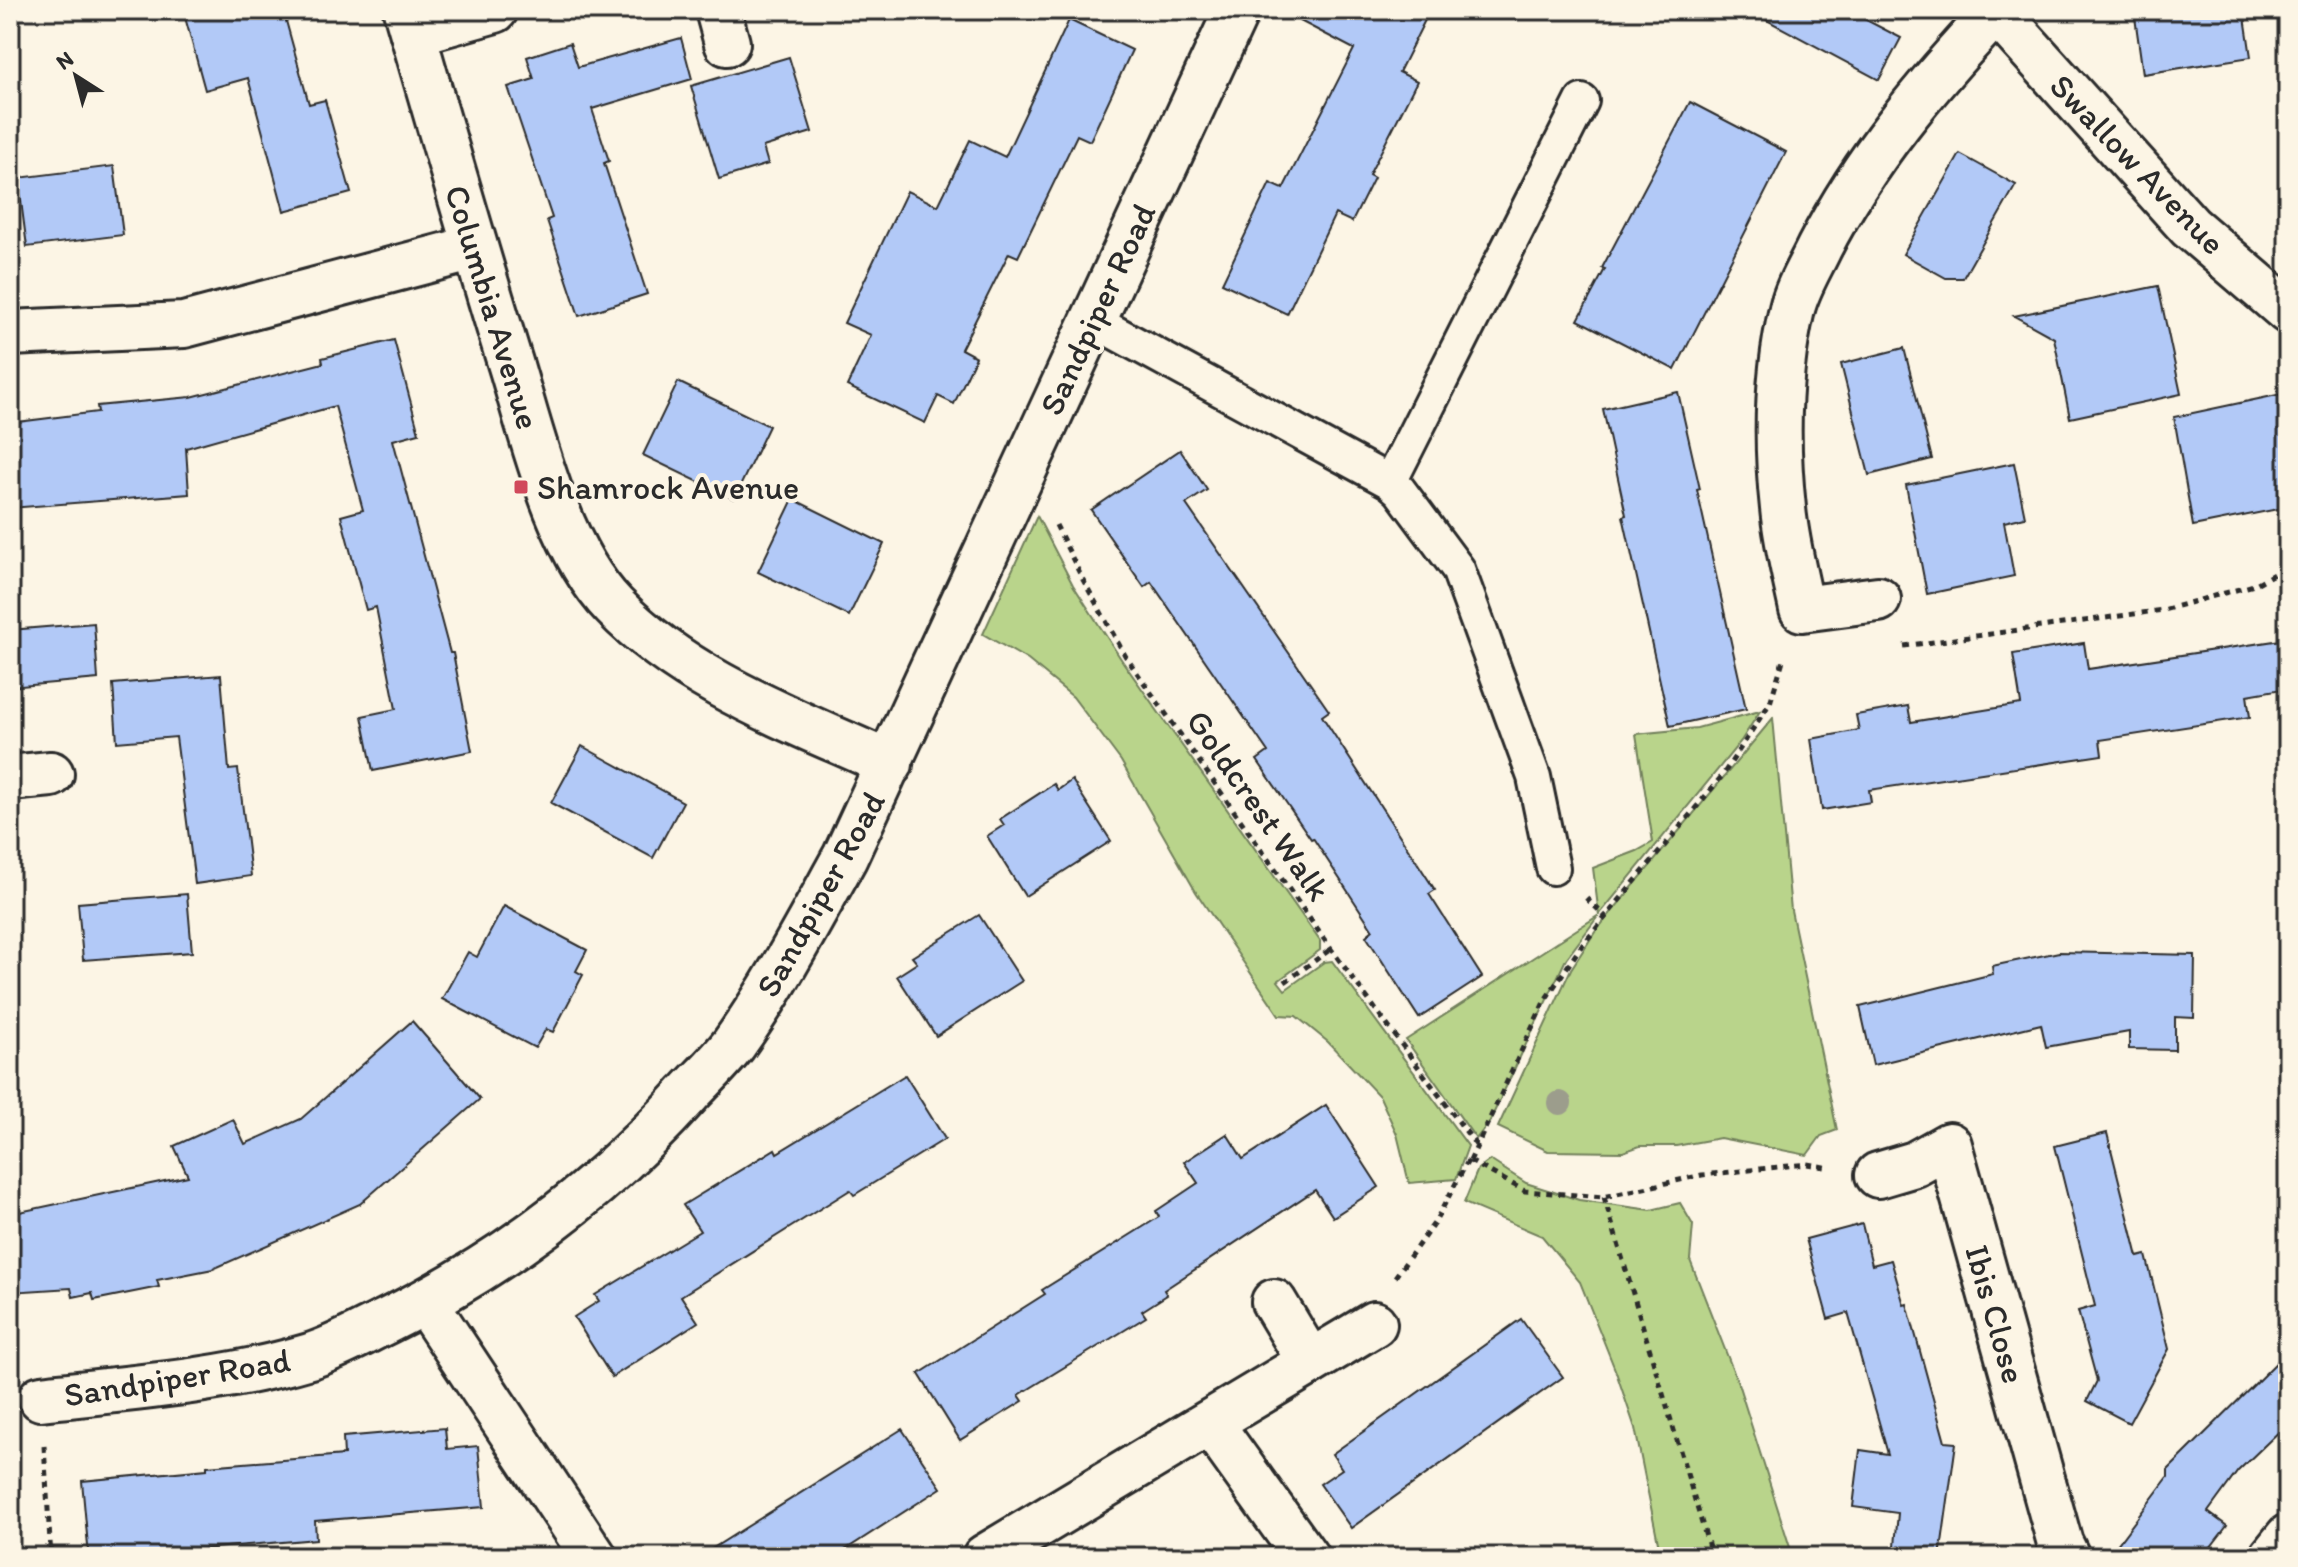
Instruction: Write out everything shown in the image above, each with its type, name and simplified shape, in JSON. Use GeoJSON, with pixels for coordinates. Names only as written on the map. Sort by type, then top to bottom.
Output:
{"type":"FeatureCollection","features":[{"type":"Feature","properties":{"kind":"street"},"geometry":{"type":"LineString","coordinates":[[409,21],[495,10]]}},
{"type":"Feature","properties":{"kind":"street","name":"Sandpiper Road"},"geometry":{"type":"LineString","coordinates":[[41,1398],[260,1370],[314,1354],[425,1302],[500,1257],[566,1210],[655,1132],[732,1046],[792,953],[845,857],[1237,10]]}},
{"type":"Feature","properties":{"kind":"street"},"geometry":{"type":"LineString","coordinates":[[1878,599],[1802,609],[1783,510],[1779,445],[1782,375],[1793,306],[1840,206],[1888,135],[1995,10]]}},
{"type":"Feature","properties":{"kind":"street","name":"Swallow Avenue"},"geometry":{"type":"LineString","coordinates":[[1995,10],[2190,227],[2288,311]]}},
{"type":"Feature","properties":{"kind":"street","name":"Columbia Avenue"},"geometry":{"type":"LineString","coordinates":[[409,21],[474,248],[554,505],[586,566],[612,604],[655,644],[723,687],[890,764]]}},
{"type":"Feature","properties":{"kind":"street"},"geometry":{"type":"LineString","coordinates":[[10,333],[184,325],[474,248]]}},
{"type":"Feature","properties":{"kind":"street","name":"Ibis Close"},"geometry":{"type":"LineString","coordinates":[[1878,1175],[1915,1164],[1949,1145],[2060,1543],[2067,1557]]}},
{"type":"Feature","properties":{"kind":"street"},"geometry":{"type":"LineString","coordinates":[[425,1302],[594,1557]]}},
{"type":"Feature","properties":{"kind":"street"},"geometry":{"type":"LineString","coordinates":[[1274,1302],[1310,1362]]}},
{"type":"Feature","properties":{"kind":"street"},"geometry":{"type":"LineString","coordinates":[[985,1557],[1374,1324]]}},
{"type":"Feature","properties":{"kind":"street"},"geometry":{"type":"LineString","coordinates":[[1210,1423],[1306,1557]]}},
{"type":"Feature","properties":{"kind":"street"},"geometry":{"type":"LineString","coordinates":[[2272,1557],[2288,1537]]}},
{"type":"Feature","properties":{"kind":"lane"},"geometry":{"type":"LineString","coordinates":[[1390,482],[1582,101]]}},
{"type":"Feature","properties":{"kind":"lane"},"geometry":{"type":"LineString","coordinates":[[1092,320],[1390,482],[1400,491],[1458,569],[1534,777],[1553,868]]}},
{"type":"Feature","properties":{"kind":"path","name":"Goldcrest Walk"},"geometry":{"type":"LineString","coordinates":[[1012,491],[1052,515],[1082,578],[1126,657],[1331,949],[1476,1145]]}},
{"type":"Feature","properties":{"kind":"path"},"geometry":{"type":"LineString","coordinates":[[1878,599],[1890,648],[2163,610],[2254,585],[2288,566]]}},
{"type":"Feature","properties":{"kind":"path"},"geometry":{"type":"LineString","coordinates":[[1470,1161],[1545,1000],[1580,948],[1722,776],[1770,703],[1802,609]]}},
{"type":"Feature","properties":{"kind":"path"},"geometry":{"type":"LineString","coordinates":[[1285,982],[1331,949]]}},
{"type":"Feature","properties":{"kind":"path"},"geometry":{"type":"LineString","coordinates":[[1470,1161],[1476,1145]]}},
{"type":"Feature","properties":{"kind":"path"},"geometry":{"type":"LineString","coordinates":[[1374,1324],[1372,1304],[1407,1263],[1435,1222],[1476,1145]]}},
{"type":"Feature","properties":{"kind":"path"},"geometry":{"type":"LineString","coordinates":[[1470,1161],[1525,1191],[1604,1197],[1702,1175],[1807,1164],[1878,1175]]}},
{"type":"Feature","properties":{"kind":"path"},"geometry":{"type":"LineString","coordinates":[[1604,1197],[1712,1557]]}},
{"type":"Feature","properties":{"kind":"path"},"geometry":{"type":"LineString","coordinates":[[41,1398],[51,1557]]}},
{"type":"Feature","properties":{"kind":"green space"},"geometry":{"type":"Polygon","coordinates":[[[1037,516],[1073,585],[1123,662],[1320,941],[1320,950],[1278,981],[1285,990],[1324,962],[1332,961],[1468,1146],[1456,1179],[1409,1183],[1397,1134],[1380,1097],[1328,1042],[1296,1016],[1279,1015],[1196,892],[1121,761],[1073,697],[1028,660],[983,634],[1037,516]]]}},
{"type":"Feature","properties":{"kind":"green space"},"geometry":{"type":"Polygon","coordinates":[[[1760,711],[1741,741],[1599,915],[1593,868],[1653,842],[1636,734],[1697,728],[1760,711]]]}},
{"type":"Feature","properties":{"kind":"green space"},"geometry":{"type":"Polygon","coordinates":[[[1773,718],[1791,910],[1837,1130],[1821,1136],[1807,1155],[1720,1138],[1676,1146],[1640,1146],[1623,1152],[1548,1151],[1498,1127],[1571,969],[1595,932],[1773,718]]]}},
{"type":"Feature","properties":{"kind":"green space"},"geometry":{"type":"Polygon","coordinates":[[[1599,915],[1566,959],[1489,1123],[1476,1139],[1406,1040],[1599,915]]]}},
{"type":"Feature","properties":{"kind":"green space"},"geometry":{"type":"Polygon","coordinates":[[[1490,1160],[1526,1183],[1579,1200],[1651,1210],[1680,1203],[1693,1225],[1690,1260],[1738,1383],[1793,1557],[1661,1557],[1635,1428],[1580,1282],[1542,1236],[1464,1203],[1478,1169],[1490,1160]]]}},
{"type":"Feature","properties":{"kind":"building"},"geometry":{"type":"Polygon","coordinates":[[[183,10],[283,10],[309,104],[325,100],[351,193],[284,211],[248,78],[205,90],[183,10]]]}},
{"type":"Feature","properties":{"kind":"building"},"geometry":{"type":"Polygon","coordinates":[[[1279,10],[1430,10],[1399,72],[1417,81],[1369,175],[1374,178],[1352,222],[1335,214],[1287,314],[1222,283],[1270,183],[1283,189],[1354,49],[1279,10]]]}},
{"type":"Feature","properties":{"kind":"building"},"geometry":{"type":"Polygon","coordinates":[[[1748,10],[1847,10],[1901,38],[1879,80],[1748,10]]]}},
{"type":"Feature","properties":{"kind":"building"},"geometry":{"type":"Polygon","coordinates":[[[2134,10],[2244,10],[2251,57],[2143,74],[2134,10]]]}},
{"type":"Feature","properties":{"kind":"building"},"geometry":{"type":"Polygon","coordinates":[[[1069,20],[1132,50],[1090,141],[1077,135],[1018,257],[1009,253],[961,349],[976,357],[954,404],[938,396],[925,423],[847,386],[871,335],[844,323],[907,191],[938,206],[970,140],[1005,157],[1069,20]]]}},
{"type":"Feature","properties":{"kind":"building"},"geometry":{"type":"Polygon","coordinates":[[[681,38],[692,79],[592,109],[609,161],[604,163],[647,294],[579,316],[547,220],[552,218],[508,87],[534,79],[527,57],[570,43],[578,67],[681,38]]]}},
{"type":"Feature","properties":{"kind":"building"},"geometry":{"type":"Polygon","coordinates":[[[789,57],[812,132],[763,147],[768,164],[719,179],[691,86],[789,57]]]}},
{"type":"Feature","properties":{"kind":"building"},"geometry":{"type":"Polygon","coordinates":[[[1690,102],[1786,152],[1675,370],[1578,320],[1605,269],[1602,268],[1690,102]]]}},
{"type":"Feature","properties":{"kind":"building"},"geometry":{"type":"Polygon","coordinates":[[[1960,154],[2016,185],[1963,278],[1946,278],[1903,254],[1960,154]]]}},
{"type":"Feature","properties":{"kind":"building"},"geometry":{"type":"Polygon","coordinates":[[[114,166],[123,235],[27,247],[18,178],[114,166]]]}},
{"type":"Feature","properties":{"kind":"building"},"geometry":{"type":"Polygon","coordinates":[[[2158,286],[2181,394],[2070,418],[2054,338],[2014,316],[2158,286]]]}},
{"type":"Feature","properties":{"kind":"building"},"geometry":{"type":"Polygon","coordinates":[[[394,340],[419,433],[393,440],[450,653],[453,653],[472,751],[373,771],[362,716],[396,709],[376,607],[366,610],[341,516],[363,510],[335,406],[186,448],[189,494],[10,508],[10,423],[98,412],[97,406],[191,397],[323,363],[322,358],[394,340]]]}},
{"type":"Feature","properties":{"kind":"building"},"geometry":{"type":"Polygon","coordinates":[[[1904,348],[1932,459],[1869,475],[1841,364],[1904,348]]]}},
{"type":"Feature","properties":{"kind":"building"},"geometry":{"type":"Polygon","coordinates":[[[678,382],[769,426],[734,499],[643,455],[678,382]]]}},
{"type":"Feature","properties":{"kind":"building"},"geometry":{"type":"Polygon","coordinates":[[[1678,392],[1746,709],[1670,726],[1623,516],[1626,515],[1603,409],[1678,392]]]}},
{"type":"Feature","properties":{"kind":"building"},"geometry":{"type":"Polygon","coordinates":[[[2282,394],[2288,426],[2288,507],[2193,526],[2174,417],[2282,394]]]}},
{"type":"Feature","properties":{"kind":"building"},"geometry":{"type":"Polygon","coordinates":[[[1180,450],[1207,490],[1186,504],[1329,711],[1322,716],[1435,890],[1429,894],[1482,977],[1419,1018],[1366,936],[1373,930],[1257,760],[1268,752],[1151,582],[1144,587],[1091,510],[1180,450]]]}},
{"type":"Feature","properties":{"kind":"building"},"geometry":{"type":"Polygon","coordinates":[[[2014,463],[2025,517],[2004,522],[2014,576],[1927,594],[1906,485],[2014,463]]]}},
{"type":"Feature","properties":{"kind":"building"},"geometry":{"type":"Polygon","coordinates":[[[793,499],[884,544],[849,616],[758,572],[793,499]]]}},
{"type":"Feature","properties":{"kind":"building"},"geometry":{"type":"Polygon","coordinates":[[[94,623],[98,679],[10,687],[10,630],[94,623]]]}},
{"type":"Feature","properties":{"kind":"building"},"geometry":{"type":"Polygon","coordinates":[[[2288,639],[2288,688],[2247,695],[2250,717],[2100,740],[2102,755],[1869,790],[1871,802],[1822,810],[1811,739],[1859,730],[1856,715],[1908,706],[1911,722],[2021,704],[2013,654],[2084,643],[2088,669],[2288,639]]]}},
{"type":"Feature","properties":{"kind":"building"},"geometry":{"type":"Polygon","coordinates":[[[221,675],[229,770],[238,769],[251,876],[195,884],[176,737],[117,742],[113,684],[221,675]]]}},
{"type":"Feature","properties":{"kind":"building"},"geometry":{"type":"Polygon","coordinates":[[[582,746],[683,802],[653,858],[551,803],[582,746]]]}},
{"type":"Feature","properties":{"kind":"building"},"geometry":{"type":"Polygon","coordinates":[[[1072,780],[1111,841],[1025,896],[987,836],[1004,825],[1000,819],[1054,784],[1058,790],[1072,780]]]}},
{"type":"Feature","properties":{"kind":"building"},"geometry":{"type":"Polygon","coordinates":[[[187,894],[192,952],[83,960],[78,903],[187,894]]]}},
{"type":"Feature","properties":{"kind":"building"},"geometry":{"type":"Polygon","coordinates":[[[504,906],[587,950],[576,971],[583,975],[553,1032],[546,1029],[535,1048],[442,999],[468,952],[477,957],[504,906]]]}},
{"type":"Feature","properties":{"kind":"building"},"geometry":{"type":"Polygon","coordinates":[[[979,915],[1022,981],[936,1036],[897,976],[917,963],[912,957],[979,915]]]}},
{"type":"Feature","properties":{"kind":"building"},"geometry":{"type":"Polygon","coordinates":[[[2059,952],[2195,955],[2194,1018],[2175,1017],[2175,1050],[2129,1049],[2129,1032],[2046,1047],[2041,1024],[1873,1065],[1860,1007],[1993,974],[1992,966],[2059,952]]]}},
{"type":"Feature","properties":{"kind":"building"},"geometry":{"type":"Polygon","coordinates":[[[412,1021],[480,1099],[360,1204],[213,1269],[157,1280],[159,1287],[94,1300],[92,1293],[73,1297],[71,1288],[10,1292],[10,1214],[188,1176],[174,1146],[233,1119],[245,1144],[301,1119],[412,1021]]]}},
{"type":"Feature","properties":{"kind":"building"},"geometry":{"type":"Polygon","coordinates":[[[905,1075],[945,1139],[854,1195],[850,1190],[681,1296],[698,1322],[612,1377],[574,1317],[599,1301],[595,1295],[700,1231],[683,1205],[775,1149],[777,1153],[905,1075]]]}},
{"type":"Feature","properties":{"kind":"building"},"geometry":{"type":"Polygon","coordinates":[[[1326,1105],[1379,1187],[1333,1217],[1315,1190],[1164,1290],[1167,1295],[1142,1311],[1146,1317],[1019,1395],[1023,1401],[960,1440],[919,1374],[1045,1294],[1042,1290],[1159,1217],[1156,1211],[1198,1183],[1184,1162],[1227,1134],[1243,1159],[1326,1105]]]}},
{"type":"Feature","properties":{"kind":"building"},"geometry":{"type":"Polygon","coordinates":[[[2107,1133],[2138,1257],[2146,1255],[2169,1349],[2129,1423],[2087,1401],[2097,1381],[2078,1311],[2095,1306],[2055,1146],[2107,1133]]]}},
{"type":"Feature","properties":{"kind":"building"},"geometry":{"type":"Polygon","coordinates":[[[1862,1224],[1872,1265],[1891,1260],[1904,1305],[1907,1304],[1945,1442],[1956,1443],[1940,1557],[1894,1557],[1898,1513],[1853,1507],[1860,1450],[1888,1454],[1848,1313],[1828,1319],[1806,1239],[1862,1224]]]}},
{"type":"Feature","properties":{"kind":"building"},"geometry":{"type":"Polygon","coordinates":[[[1521,1319],[1563,1377],[1351,1528],[1320,1484],[1342,1469],[1332,1454],[1521,1319]]]}},
{"type":"Feature","properties":{"kind":"building"},"geometry":{"type":"Polygon","coordinates":[[[2288,1351],[2288,1423],[2238,1471],[2208,1512],[2227,1526],[2203,1557],[2108,1557],[2168,1477],[2168,1470],[2288,1351]]]}},
{"type":"Feature","properties":{"kind":"building"},"geometry":{"type":"Polygon","coordinates":[[[445,1428],[447,1449],[478,1446],[484,1507],[315,1521],[316,1539],[191,1550],[192,1553],[89,1557],[82,1481],[207,1469],[207,1466],[344,1455],[343,1437],[445,1428]]]}},
{"type":"Feature","properties":{"kind":"building"},"geometry":{"type":"Polygon","coordinates":[[[902,1429],[941,1488],[834,1557],[699,1557],[902,1429]]]}},
{"type":"Feature","properties":{"kind":"place","name":"Shamrock Avenue"},"geometry":{"type":"Point","coordinates":[521,487]}}]}
